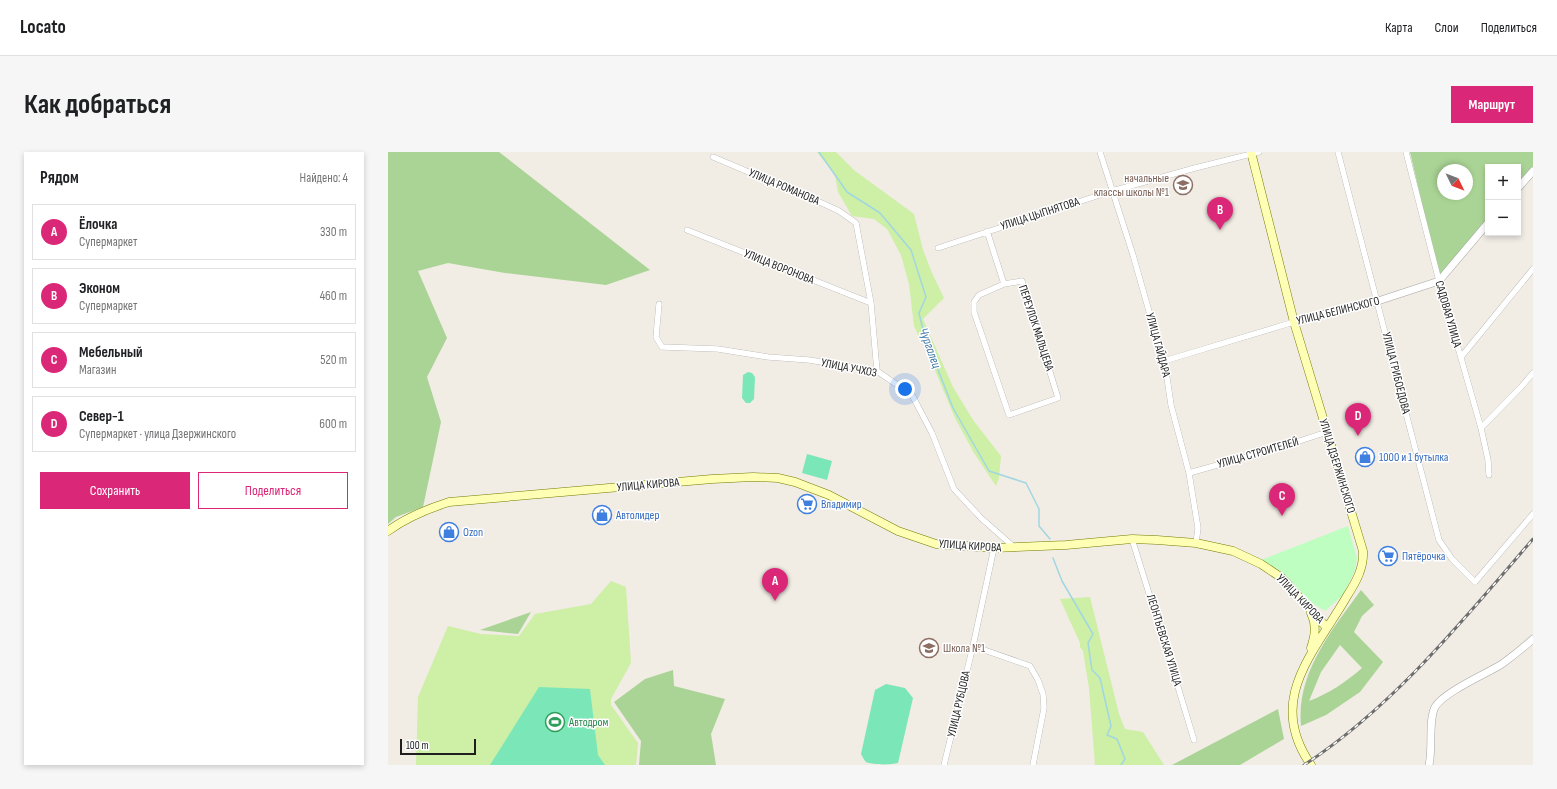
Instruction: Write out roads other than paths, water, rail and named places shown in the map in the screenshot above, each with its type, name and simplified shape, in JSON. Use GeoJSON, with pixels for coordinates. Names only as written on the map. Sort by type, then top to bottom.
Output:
{"type":"FeatureCollection","features":[{"type":"Feature","properties":{"kind":"main road","name":"УЛИЦА ДЗЕРЖИНСКОГО"},"geometry":{"type":"LineString","coordinates":[[1254,153],[1294,322],[1363,551],[1359,574],[1337,613],[1309,655],[1297,681],[1294,693],[1292,714],[1299,744],[1311,765]]}},
{"type":"Feature","properties":{"kind":"main road","name":"УЛИЦА КИРОВА"},"geometry":{"type":"LineString","coordinates":[[388,531],[413,516],[449,502],[712,479],[753,477],[778,478],[795,482],[829,495],[898,531],[936,544],[1015,548],[1066,546],[1132,540],[1196,543],[1233,551],[1261,564],[1282,578],[1327,628]]}},
{"type":"Feature","properties":{"kind":"main road"},"geometry":{"type":"LineString","coordinates":[[1305,603],[1312,615],[1315,626],[1309,655]]}},
{"type":"Feature","properties":{"kind":"main road"},"geometry":{"type":"LineString","coordinates":[[1315,614],[1326,618],[1332,617],[1337,613]]}},
{"type":"Feature","properties":{"kind":"street","name":"УЛИЦА ГАЙДАРА"},"geometry":{"type":"LineString","coordinates":[[1100,152],[1133,255],[1164,361],[1171,405],[1189,473],[1198,528],[1196,543]]}},
{"type":"Feature","properties":{"kind":"street","name":"УЛИЦА ГРИБОЕДОВА"},"geometry":{"type":"LineString","coordinates":[[1338,152],[1439,540],[1452,559],[1476,582],[1533,514]]}},
{"type":"Feature","properties":{"kind":"street","name":"САДОВАЯ УЛИЦА"},"geometry":{"type":"LineString","coordinates":[[1406,152],[1438,281],[1461,357],[1480,428],[1488,460],[1489,475]]}},
{"type":"Feature","properties":{"kind":"street","name":"УЛИЦА ЦЫПНЯТОВА"},"geometry":{"type":"LineString","coordinates":[[938,248],[1112,191],[1254,153]]}},
{"type":"Feature","properties":{"kind":"street","name":"УЛИЦА РОМАНОВА"},"geometry":{"type":"LineString","coordinates":[[713,157],[824,204],[854,220],[858,227],[871,303]]}},
{"type":"Feature","properties":{"kind":"street"},"geometry":{"type":"LineString","coordinates":[[1521,185],[1533,171]]}},
{"type":"Feature","properties":{"kind":"street"},"geometry":{"type":"LineString","coordinates":[[1438,281],[1485,226]]}},
{"type":"Feature","properties":{"kind":"street","name":"УЛИЦА ВОРОНОВА"},"geometry":{"type":"LineString","coordinates":[[687,230],[871,303]]}},
{"type":"Feature","properties":{"kind":"street","name":"ПЕРЕУЛОК МАЛЬЦЕВА"},"geometry":{"type":"LineString","coordinates":[[987,231],[1004,284]]}},
{"type":"Feature","properties":{"kind":"street"},"geometry":{"type":"LineString","coordinates":[[1461,357],[1533,269]]}},
{"type":"Feature","properties":{"kind":"street","name":"ПЕРЕУЛОК МАЛЬЦЕВА"},"geometry":{"type":"LineString","coordinates":[[1022,281],[1058,398],[1009,414],[974,312],[974,302],[979,295],[1004,284],[1022,281]]}},
{"type":"Feature","properties":{"kind":"street","name":"УЛИЦА БЕЛИНСКОГО"},"geometry":{"type":"LineString","coordinates":[[1164,361],[1294,322],[1378,301],[1438,281]]}},
{"type":"Feature","properties":{"kind":"street"},"geometry":{"type":"LineString","coordinates":[[871,303],[877,371]]}},
{"type":"Feature","properties":{"kind":"street","name":"УЛИЦА УЧХОЗ"},"geometry":{"type":"LineString","coordinates":[[659,304],[656,337],[662,347],[718,349],[768,357],[809,360],[877,371],[912,395],[932,433],[954,488],[981,518],[1015,548]]}},
{"type":"Feature","properties":{"kind":"street"},"geometry":{"type":"LineString","coordinates":[[1480,428],[1510,399],[1533,373]]}},
{"type":"Feature","properties":{"kind":"street","name":"УЛИЦА СТРОИТЕЛЕЙ"},"geometry":{"type":"LineString","coordinates":[[1189,473],[1281,447],[1327,432]]}},
{"type":"Feature","properties":{"kind":"street","name":"ЛЕОНТЬЕВСКАЯ УЛИЦА"},"geometry":{"type":"LineString","coordinates":[[1132,540],[1194,740]]}},
{"type":"Feature","properties":{"kind":"street","name":"УЛИЦА РУБЦОВА"},"geometry":{"type":"LineString","coordinates":[[944,765],[973,646],[994,548]]}},
{"type":"Feature","properties":{"kind":"street"},"geometry":{"type":"LineString","coordinates":[[1431,763],[1432,719],[1435,707],[1455,691],[1484,675],[1517,653],[1533,639]]}},
{"type":"Feature","properties":{"kind":"street"},"geometry":{"type":"LineString","coordinates":[[973,646],[1030,666],[1038,680],[1043,694],[1044,708],[1033,765]]}},
{"type":"Feature","properties":{"kind":"waterway","name":"Чургалец"},"geometry":{"type":"LineString","coordinates":[[819,152],[847,192],[880,213],[911,250],[926,297],[919,313],[924,334],[953,408],[989,471],[1026,483],[1039,509],[1039,526],[1050,539]]}},
{"type":"Feature","properties":{"kind":"waterway","name":"Чургалец"},"geometry":{"type":"LineString","coordinates":[[1053,558],[1062,581],[1093,634],[1088,643],[1092,670],[1100,678],[1111,726],[1107,735],[1117,739],[1125,759],[1121,765]]}},
{"type":"Feature","properties":{"kind":"railway"},"geometry":{"type":"LineString","coordinates":[[1304,765],[1337,742],[1397,689],[1454,630],[1533,539]]}},
{"type":"Feature","properties":{"kind":"place","name":"начальные классы школы №1"},"geometry":{"type":"Point","coordinates":[1183,185]}},
{"type":"Feature","properties":{"kind":"place","name":"Эконом"},"geometry":{"type":"Point","coordinates":[1220,230]}},
{"type":"Feature","properties":{"kind":"place","name":"Север-1"},"geometry":{"type":"Point","coordinates":[1358,436]}},
{"type":"Feature","properties":{"kind":"place","name":"1000 и 1 бутылка"},"geometry":{"type":"Point","coordinates":[1365,457]}},
{"type":"Feature","properties":{"kind":"place","name":"Владимир"},"geometry":{"type":"Point","coordinates":[807,504]}},
{"type":"Feature","properties":{"kind":"place","name":"Автолидер"},"geometry":{"type":"Point","coordinates":[602,515]}},
{"type":"Feature","properties":{"kind":"place","name":"Мебельный"},"geometry":{"type":"Point","coordinates":[1282,516]}},
{"type":"Feature","properties":{"kind":"place","name":"Ozon"},"geometry":{"type":"Point","coordinates":[449,532]}},
{"type":"Feature","properties":{"kind":"place","name":"Пятёрочка"},"geometry":{"type":"Point","coordinates":[1388,556]}},
{"type":"Feature","properties":{"kind":"place","name":"Ёлочка"},"geometry":{"type":"Point","coordinates":[775,601]}},
{"type":"Feature","properties":{"kind":"place","name":"Школа №1"},"geometry":{"type":"Point","coordinates":[929,648]}},
{"type":"Feature","properties":{"kind":"place","name":"Автодром"},"geometry":{"type":"Point","coordinates":[555,722]}}]}
